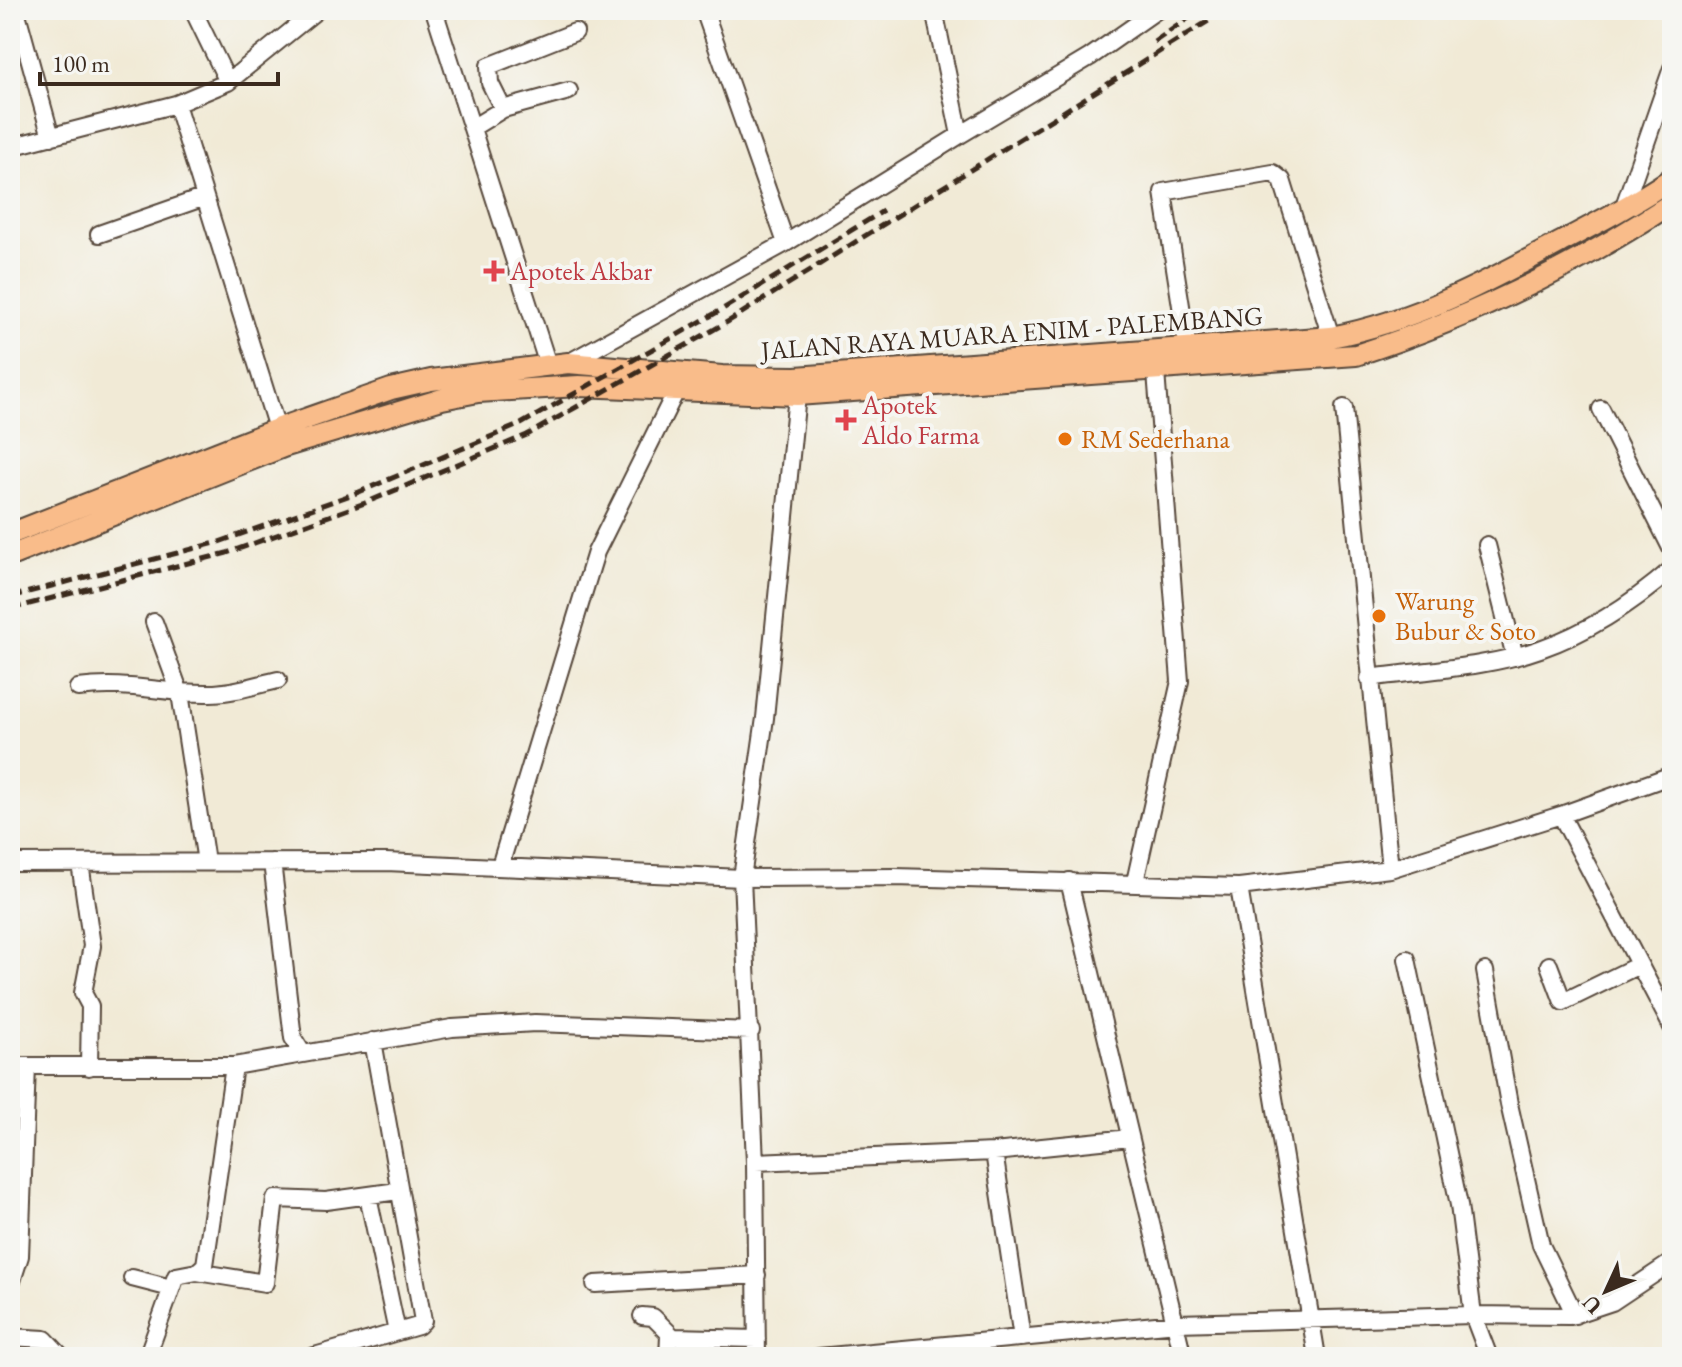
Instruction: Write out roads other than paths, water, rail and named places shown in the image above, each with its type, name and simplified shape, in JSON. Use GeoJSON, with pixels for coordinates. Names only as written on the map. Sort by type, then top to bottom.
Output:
{"type":"FeatureCollection","features":[{"type":"Feature","properties":{"kind":"main road","name":"JALAN RAYA MUARA ENIM - PALEMBANG"},"geometry":{"type":"LineString","coordinates":[[10,556],[391,389],[431,380],[558,364],[707,375],[796,377],[1188,350],[1331,337],[1381,327],[1481,286],[1623,209],[1672,178]]}},
{"type":"Feature","properties":{"kind":"main road","name":"JALAN RAYA MUARA ENIM - PALEMBANG"},"geometry":{"type":"LineString","coordinates":[[10,534],[280,438],[478,392],[579,386],[797,395],[1156,372],[1356,355],[1440,326],[1544,276],[1638,226],[1672,203]]}},
{"type":"Feature","properties":{"kind":"street"},"geometry":{"type":"LineString","coordinates":[[16,10],[51,137]]}},
{"type":"Feature","properties":{"kind":"street"},"geometry":{"type":"LineString","coordinates":[[193,10],[228,82]]}},
{"type":"Feature","properties":{"kind":"street"},"geometry":{"type":"LineString","coordinates":[[10,147],[176,104],[228,82],[317,10]]}},
{"type":"Feature","properties":{"kind":"street"},"geometry":{"type":"LineString","coordinates":[[434,10],[472,128],[558,364],[786,243],[1090,57],[1157,10]]}},
{"type":"Feature","properties":{"kind":"street"},"geometry":{"type":"LineString","coordinates":[[704,10],[786,243]]}},
{"type":"Feature","properties":{"kind":"street"},"geometry":{"type":"LineString","coordinates":[[934,10],[960,135]]}},
{"type":"Feature","properties":{"kind":"street"},"geometry":{"type":"LineString","coordinates":[[503,109],[490,83],[489,66],[575,32]]}},
{"type":"Feature","properties":{"kind":"street"},"geometry":{"type":"LineString","coordinates":[[1623,209],[1672,68]]}},
{"type":"Feature","properties":{"kind":"street"},"geometry":{"type":"LineString","coordinates":[[472,128],[503,109],[569,91]]}},
{"type":"Feature","properties":{"kind":"street"},"geometry":{"type":"LineString","coordinates":[[176,104],[280,438]]}},
{"type":"Feature","properties":{"kind":"street"},"geometry":{"type":"LineString","coordinates":[[1188,350],[1162,194],[1273,173],[1282,180],[1331,337]]}},
{"type":"Feature","properties":{"kind":"street"},"geometry":{"type":"LineString","coordinates":[[99,234],[205,197]]}},
{"type":"Feature","properties":{"kind":"street"},"geometry":{"type":"LineString","coordinates":[[1135,882],[1180,681],[1156,372]]}},
{"type":"Feature","properties":{"kind":"street"},"geometry":{"type":"LineString","coordinates":[[500,866],[596,552],[676,391]]}},
{"type":"Feature","properties":{"kind":"street"},"geometry":{"type":"LineString","coordinates":[[757,1357],[751,1031],[746,1019],[742,878],[765,718],[797,395]]}},
{"type":"Feature","properties":{"kind":"street"},"geometry":{"type":"LineString","coordinates":[[1344,408],[1390,869]]}},
{"type":"Feature","properties":{"kind":"street"},"geometry":{"type":"LineString","coordinates":[[1601,409],[1672,550]]}},
{"type":"Feature","properties":{"kind":"street"},"geometry":{"type":"LineString","coordinates":[[1487,545],[1515,657]]}},
{"type":"Feature","properties":{"kind":"street"},"geometry":{"type":"LineString","coordinates":[[1369,678],[1515,657],[1542,649],[1633,603],[1672,569]]}},
{"type":"Feature","properties":{"kind":"street"},"geometry":{"type":"LineString","coordinates":[[154,622],[180,693],[206,862]]}},
{"type":"Feature","properties":{"kind":"street"},"geometry":{"type":"LineString","coordinates":[[78,688],[134,684],[180,693],[215,693],[278,680]]}},
{"type":"Feature","properties":{"kind":"street"},"geometry":{"type":"LineString","coordinates":[[10,863],[272,862],[500,866],[742,878],[1135,882],[1239,887],[1390,869],[1561,815],[1672,775]]}},
{"type":"Feature","properties":{"kind":"street"},"geometry":{"type":"LineString","coordinates":[[1561,815],[1672,1027]]}},
{"type":"Feature","properties":{"kind":"street"},"geometry":{"type":"LineString","coordinates":[[272,862],[293,1038],[303,1054]]}},
{"type":"Feature","properties":{"kind":"street"},"geometry":{"type":"LineString","coordinates":[[80,863],[92,946],[83,993],[90,1006],[89,1067]]}},
{"type":"Feature","properties":{"kind":"street"},"geometry":{"type":"LineString","coordinates":[[1069,881],[1183,1357]]}},
{"type":"Feature","properties":{"kind":"street"},"geometry":{"type":"LineString","coordinates":[[1239,887],[1317,1357]]}},
{"type":"Feature","properties":{"kind":"street"},"geometry":{"type":"LineString","coordinates":[[1407,959],[1459,1205],[1473,1315],[1489,1357]]}},
{"type":"Feature","properties":{"kind":"street"},"geometry":{"type":"LineString","coordinates":[[1549,965],[1563,1002],[1639,965]]}},
{"type":"Feature","properties":{"kind":"street"},"geometry":{"type":"LineString","coordinates":[[1485,971],[1509,1104],[1541,1245],[1575,1315]]}},
{"type":"Feature","properties":{"kind":"street"},"geometry":{"type":"LineString","coordinates":[[10,1066],[234,1066],[452,1028],[535,1023],[751,1031]]}},
{"type":"Feature","properties":{"kind":"street"},"geometry":{"type":"LineString","coordinates":[[311,1357],[418,1326],[423,1317],[373,1041]]}},
{"type":"Feature","properties":{"kind":"street"},"geometry":{"type":"LineString","coordinates":[[10,1287],[27,1066]]}},
{"type":"Feature","properties":{"kind":"street"},"geometry":{"type":"LineString","coordinates":[[197,1272],[205,1265],[234,1066]]}},
{"type":"Feature","properties":{"kind":"street"},"geometry":{"type":"LineString","coordinates":[[755,1162],[994,1152],[1130,1138]]}},
{"type":"Feature","properties":{"kind":"street"},"geometry":{"type":"LineString","coordinates":[[994,1152],[1022,1338]]}},
{"type":"Feature","properties":{"kind":"street"},"geometry":{"type":"LineString","coordinates":[[148,1357],[171,1288],[179,1274],[197,1272],[265,1283],[274,1200],[326,1201],[398,1191]]}},
{"type":"Feature","properties":{"kind":"street"},"geometry":{"type":"LineString","coordinates":[[368,1196],[397,1332]]}},
{"type":"Feature","properties":{"kind":"street"},"geometry":{"type":"LineString","coordinates":[[819,1357],[1177,1323],[1575,1315],[1612,1302],[1672,1262]]}},
{"type":"Feature","properties":{"kind":"street"},"geometry":{"type":"LineString","coordinates":[[595,1284],[757,1275]]}},
{"type":"Feature","properties":{"kind":"street"},"geometry":{"type":"LineString","coordinates":[[132,1278],[171,1288]]}},
{"type":"Feature","properties":{"kind":"street"},"geometry":{"type":"LineString","coordinates":[[642,1316],[657,1321],[669,1336],[668,1357]]}},
{"type":"Feature","properties":{"kind":"street"},"geometry":{"type":"LineString","coordinates":[[669,1336],[757,1339]]}},
{"type":"Feature","properties":{"kind":"street"},"geometry":{"type":"LineString","coordinates":[[10,1337],[45,1339],[62,1357]]}},
{"type":"Feature","properties":{"kind":"railway"},"geometry":{"type":"LineString","coordinates":[[1154,42],[1200,10]]}},
{"type":"Feature","properties":{"kind":"railway"},"geometry":{"type":"LineString","coordinates":[[10,609],[227,553],[365,503],[527,435],[729,321],[1226,10]]}},
{"type":"Feature","properties":{"kind":"railway"},"geometry":{"type":"LineString","coordinates":[[10,597],[219,542],[359,492],[521,424],[721,310],[883,211]]}},
{"type":"Feature","properties":{"kind":"place","name":"Apotek Akbar"},"geometry":{"type":"Point","coordinates":[494,271]}},
{"type":"Feature","properties":{"kind":"place","name":"Apotek Aldo Farma"},"geometry":{"type":"Point","coordinates":[846,420]}},
{"type":"Feature","properties":{"kind":"place","name":"RM Sederhana"},"geometry":{"type":"Point","coordinates":[1065,439]}},
{"type":"Feature","properties":{"kind":"place","name":"Warung Bubur & Soto"},"geometry":{"type":"Point","coordinates":[1379,616]}}]}
